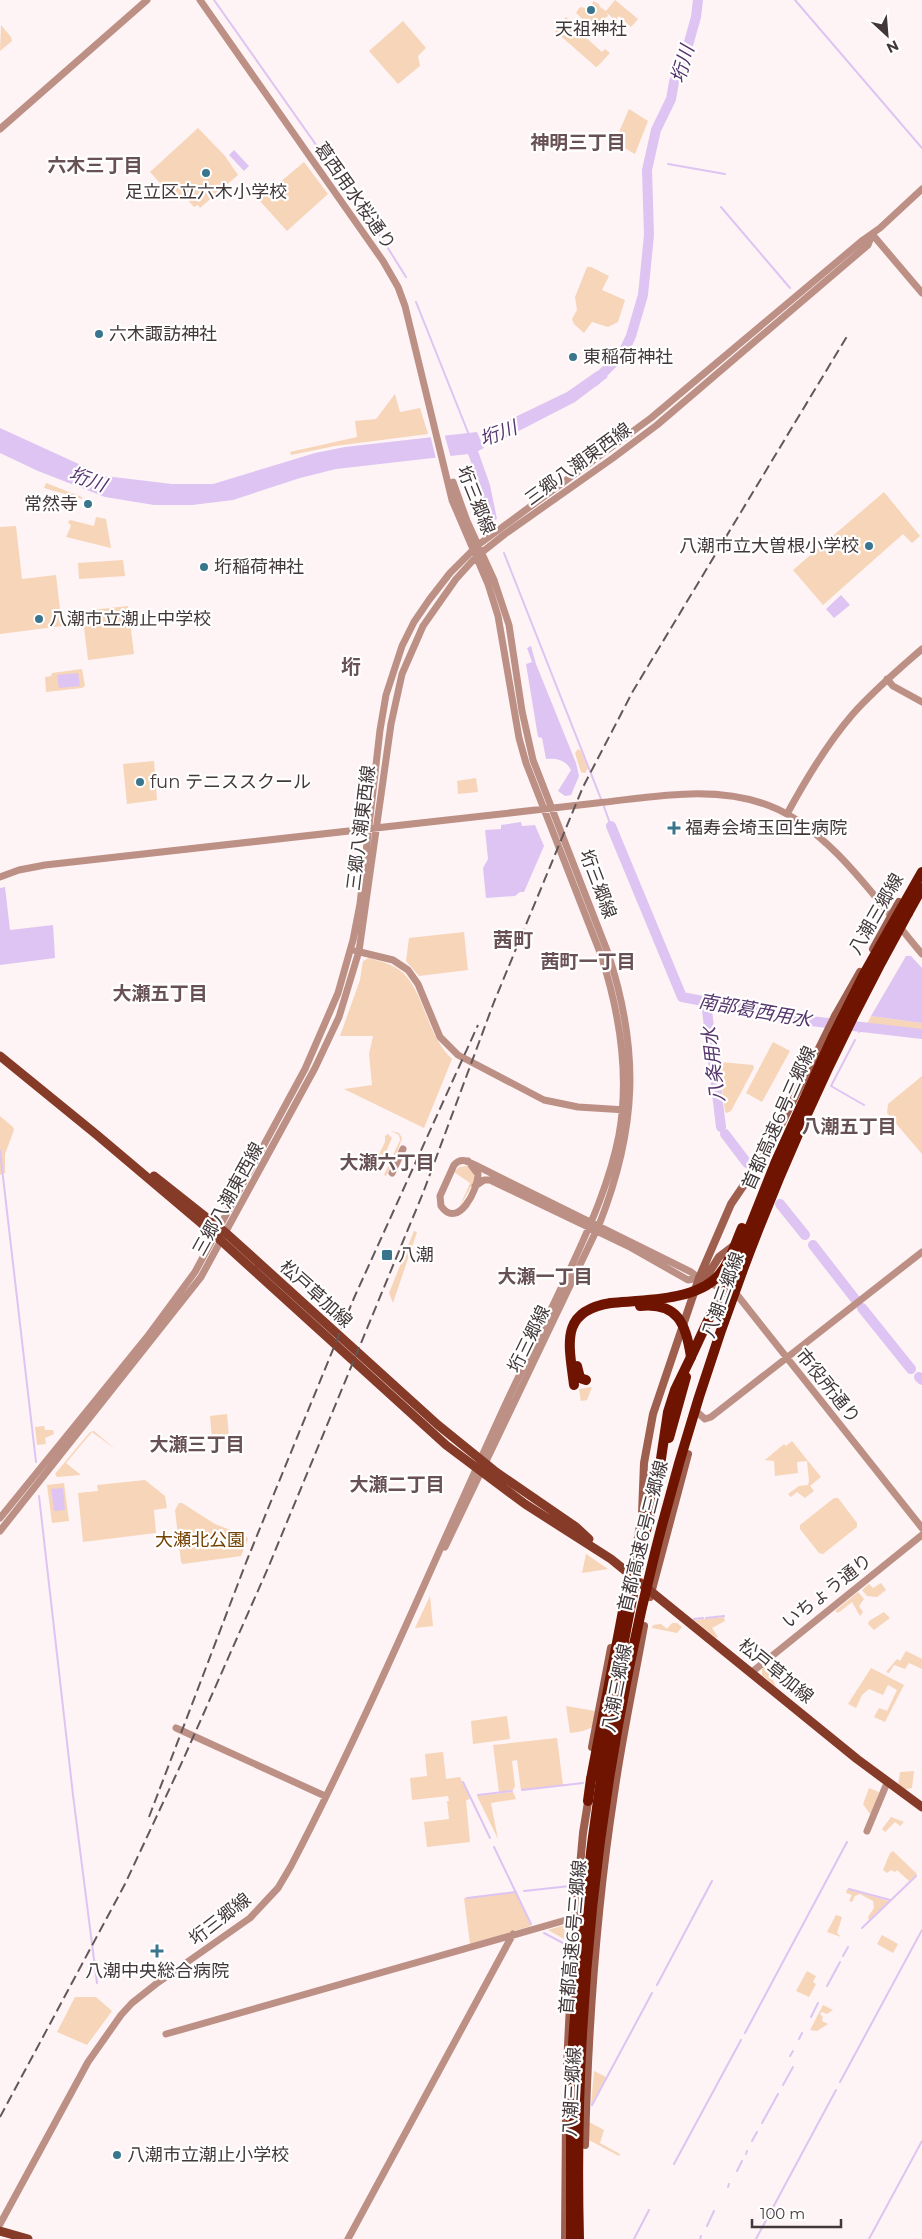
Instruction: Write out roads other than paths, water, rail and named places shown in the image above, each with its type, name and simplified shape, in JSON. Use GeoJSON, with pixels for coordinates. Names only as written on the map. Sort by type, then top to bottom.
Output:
{"type":"FeatureCollection","features":[{"type":"Feature","properties":{"kind":"highway","name":"首都高速6号三郷線"},"geometry":{"type":"LineString","coordinates":[[571,2239],[570,2088],[577,1969],[585,1886],[605,1744],[633,1579],[659,1472],[691,1357],[739,1254],[776,1161],[864,974],[922,872]]}},
{"type":"Feature","properties":{"kind":"highway","name":"首都高速6号三郷線"},"geometry":{"type":"LineString","coordinates":[[579,2239],[577,2152],[581,2038],[588,1935],[606,1792],[630,1659],[645,1592],[694,1416],[724,1319],[775,1186],[840,1042],[922,888]]}},
{"type":"Feature","properties":{"kind":"highway"},"geometry":{"type":"LineString","coordinates":[[908,913],[922,894]]}},
{"type":"Feature","properties":{"kind":"highway"},"geometry":{"type":"LineString","coordinates":[[574,1385],[570,1334],[574,1322],[581,1313],[588,1309],[683,1295],[708,1285],[718,1276],[727,1262],[750,1211],[776,1161]]}},
{"type":"Feature","properties":{"kind":"highway"},"geometry":{"type":"LineString","coordinates":[[586,1380],[580,1378],[578,1372],[576,1345],[578,1332],[586,1318],[612,1306],[645,1305],[664,1308],[670,1311],[682,1324],[688,1340],[691,1357]]}},
{"type":"Feature","properties":{"kind":"highway"},"geometry":{"type":"LineString","coordinates":[[588,1801],[590,1779],[623,1611],[633,1579]]}},
{"type":"Feature","properties":{"kind":"main road","name":"八潮三郷線"},"geometry":{"type":"LineString","coordinates":[[565,2239],[568,2049],[576,1917],[588,1801],[586,1784],[615,1627],[617,1623],[623,1620],[633,1579],[642,1514],[644,1463],[654,1414],[699,1278],[731,1204],[771,1146],[826,1034],[890,917],[922,864]]}},
{"type":"Feature","properties":{"kind":"main road","name":"八潮三郷線"},"geometry":{"type":"LineString","coordinates":[[583,2239],[591,2009],[599,1909],[624,1727],[651,1593],[694,1416],[764,1228],[824,1086],[922,894]]}},
{"type":"Feature","properties":{"kind":"main road","name":"松戸草加線"},"geometry":{"type":"LineString","coordinates":[[0,1052],[220,1234],[422,1424],[481,1466],[576,1528],[633,1579],[752,1672],[887,1783],[922,1807]]}},
{"type":"Feature","properties":{"kind":"main road","name":"松戸草加線"},"geometry":{"type":"LineString","coordinates":[[0,1056],[220,1234]]}},
{"type":"Feature","properties":{"kind":"main road"},"geometry":{"type":"LineString","coordinates":[[699,1278],[707,1276],[725,1251],[764,1228]]}},
{"type":"Feature","properties":{"kind":"main road"},"geometry":{"type":"LineString","coordinates":[[568,2049],[578,2037],[591,2009]]}},
{"type":"Feature","properties":{"kind":"main road"},"geometry":{"type":"LineString","coordinates":[[579,2239],[583,2223]]}},
{"type":"Feature","properties":{"kind":"main road"},"geometry":{"type":"LineString","coordinates":[[0,2231],[28,2239]]}},
{"type":"Feature","properties":{"kind":"street"},"geometry":{"type":"LineString","coordinates":[[0,129],[147,0]]}},
{"type":"Feature","properties":{"kind":"street","name":"葛西用水桜通り"},"geometry":{"type":"LineString","coordinates":[[200,0],[395,281],[405,306],[444,461]]}},
{"type":"Feature","properties":{"kind":"street","name":"三郷八潮東西線"},"geometry":{"type":"LineString","coordinates":[[372,828],[382,715],[386,694],[396,663],[414,622],[450,573],[475,547],[651,418],[872,234],[922,189]]}},
{"type":"Feature","properties":{"kind":"street"},"geometry":{"type":"LineString","coordinates":[[872,234],[922,293]]}},
{"type":"Feature","properties":{"kind":"street","name":"三郷八潮東西線"},"geometry":{"type":"LineString","coordinates":[[0,1518],[146,1337],[195,1272],[220,1234],[307,1084],[338,1017],[355,951],[372,828],[392,715],[402,674],[412,647],[436,604],[456,578],[479,555],[657,424],[868,245],[872,234]]}},
{"type":"Feature","properties":{"kind":"street","name":"垳三郷線"},"geometry":{"type":"LineString","coordinates":[[0,2224],[88,2062],[106,2034],[132,2003],[144,1993],[236,1930],[264,1904],[291,1866],[326,1796],[481,1466],[598,1229],[620,1166],[630,1060],[622,997],[608,952],[536,768],[528,736],[508,625],[494,580],[479,555],[452,500],[444,461]]}},
{"type":"Feature","properties":{"kind":"street","name":"垳三郷線"},"geometry":{"type":"LineString","coordinates":[[479,555],[498,616],[519,738],[530,777],[544,808],[611,985],[621,1034],[625,1110],[613,1159],[590,1225],[481,1466]]}},
{"type":"Feature","properties":{"kind":"street"},"geometry":{"type":"LineString","coordinates":[[787,814],[822,754],[852,716],[888,679],[922,649]]}},
{"type":"Feature","properties":{"kind":"street"},"geometry":{"type":"LineString","coordinates":[[888,679],[893,686],[922,702]]}},
{"type":"Feature","properties":{"kind":"street"},"geometry":{"type":"LineString","coordinates":[[0,877],[18,870],[45,865],[544,808],[679,794],[715,794],[769,805],[799,821],[827,845],[922,954]]}},
{"type":"Feature","properties":{"kind":"street"},"geometry":{"type":"LineString","coordinates":[[355,951],[393,960],[408,970],[418,984],[440,1036],[458,1056],[544,1100],[578,1107],[625,1110]]}},
{"type":"Feature","properties":{"kind":"street","name":"三郷八潮東西線"},"geometry":{"type":"LineString","coordinates":[[0,1531],[201,1277],[220,1234],[325,1025],[355,951]]}},
{"type":"Feature","properties":{"kind":"street"},"geometry":{"type":"LineString","coordinates":[[299,1080],[307,1084]]}},
{"type":"Feature","properties":{"kind":"street"},"geometry":{"type":"LineString","coordinates":[[392,1173],[403,1149]]}},
{"type":"Feature","properties":{"kind":"street"},"geometry":{"type":"LineString","coordinates":[[468,1161],[478,1174],[474,1189],[464,1209],[460,1212],[448,1213],[440,1206],[440,1196],[454,1165],[461,1160],[468,1161],[590,1225]]}},
{"type":"Feature","properties":{"kind":"street"},"geometry":{"type":"LineString","coordinates":[[474,1189],[480,1182],[490,1180],[590,1225]]}},
{"type":"Feature","properties":{"kind":"street","name":"市役所通り"},"geometry":{"type":"LineString","coordinates":[[590,1225],[738,1296],[922,1528]]}},
{"type":"Feature","properties":{"kind":"street"},"geometry":{"type":"LineString","coordinates":[[694,1416],[705,1419],[711,1417],[922,1252]]}},
{"type":"Feature","properties":{"kind":"street","name":"いちょう通り"},"geometry":{"type":"LineString","coordinates":[[752,1672],[922,1535]]}},
{"type":"Feature","properties":{"kind":"street"},"geometry":{"type":"LineString","coordinates":[[176,1728],[326,1796]]}},
{"type":"Feature","properties":{"kind":"street"},"geometry":{"type":"LineString","coordinates":[[867,1831],[887,1783]]}},
{"type":"Feature","properties":{"kind":"street"},"geometry":{"type":"LineString","coordinates":[[166,2034],[599,1909]]}},
{"type":"Feature","properties":{"kind":"street"},"geometry":{"type":"LineString","coordinates":[[348,2239],[513,1934]]}},
{"type":"Feature","properties":{"kind":"water"},"geometry":{"type":"Polygon","coordinates":[[[234,150],[249,166],[244,171],[229,155],[234,150]]]}},
{"type":"Feature","properties":{"kind":"water"},"geometry":{"type":"Polygon","coordinates":[[[597,371],[608,377],[575,402],[501,440],[488,440],[484,432],[567,392],[597,371]]]}},
{"type":"Feature","properties":{"kind":"water"},"geometry":{"type":"Polygon","coordinates":[[[0,428],[105,476],[172,484],[213,484],[315,453],[345,447],[477,432],[484,448],[478,451],[490,485],[497,519],[488,522],[481,488],[468,454],[336,469],[300,478],[233,500],[192,505],[154,505],[105,497],[38,471],[0,453],[0,428]]]}},
{"type":"Feature","properties":{"kind":"water"},"geometry":{"type":"Polygon","coordinates":[[[841,595],[850,605],[834,618],[826,609],[841,595]]]}},
{"type":"Feature","properties":{"kind":"water"},"geometry":{"type":"Polygon","coordinates":[[[531,646],[536,664],[576,763],[579,776],[571,795],[565,796],[558,791],[571,770],[561,760],[546,759],[542,738],[538,737],[526,664],[532,662],[527,648],[531,646]]]}},
{"type":"Feature","properties":{"kind":"water"},"geometry":{"type":"Polygon","coordinates":[[[78,673],[80,686],[59,688],[57,675],[78,673]]]}},
{"type":"Feature","properties":{"kind":"water"},"geometry":{"type":"Polygon","coordinates":[[[521,822],[522,826],[535,825],[544,846],[524,892],[520,892],[515,896],[486,898],[483,868],[488,859],[485,830],[501,829],[501,825],[521,822]]]}},
{"type":"Feature","properties":{"kind":"water"},"geometry":{"type":"Polygon","coordinates":[[[5,887],[10,930],[53,925],[55,958],[0,965],[0,888],[5,887]]]}},
{"type":"Feature","properties":{"kind":"water"},"geometry":{"type":"Polygon","coordinates":[[[906,956],[911,956],[922,968],[922,1023],[871,1016],[906,956]]]}},
{"type":"Feature","properties":{"kind":"water"},"geometry":{"type":"Polygon","coordinates":[[[63,1488],[65,1510],[54,1511],[51,1489],[63,1488]]]}},
{"type":"Feature","properties":{"kind":"waterway"},"geometry":{"type":"LineString","coordinates":[[214,0],[381,237],[406,277]]}},
{"type":"Feature","properties":{"kind":"waterway","name":"垳川"},"geometry":{"type":"LineString","coordinates":[[594,382],[623,353],[631,336],[643,295],[649,235],[647,170],[656,130],[671,99],[674,82],[685,56],[696,17],[698,0]]}},
{"type":"Feature","properties":{"kind":"waterway"},"geometry":{"type":"LineString","coordinates":[[795,0],[922,148]]}},
{"type":"Feature","properties":{"kind":"waterway"},"geometry":{"type":"LineString","coordinates":[[668,164],[725,174]]}},
{"type":"Feature","properties":{"kind":"waterway"},"geometry":{"type":"LineString","coordinates":[[721,207],[790,288]]}},
{"type":"Feature","properties":{"kind":"waterway"},"geometry":{"type":"LineString","coordinates":[[416,302],[469,435]]}},
{"type":"Feature","properties":{"kind":"waterway"},"geometry":{"type":"LineString","coordinates":[[504,553],[601,799]]}},
{"type":"Feature","properties":{"kind":"waterway"},"geometry":{"type":"LineString","coordinates":[[603,804],[611,826]]}},
{"type":"Feature","properties":{"kind":"waterway","name":"南部葛西用水"},"geometry":{"type":"LineString","coordinates":[[611,826],[682,997],[802,1020],[922,1034]]}},
{"type":"Feature","properties":{"kind":"waterway","name":"八条用水"},"geometry":{"type":"LineString","coordinates":[[706,1002],[721,1127]]}},
{"type":"Feature","properties":{"kind":"waterway","name":"南部葛西用水"},"geometry":{"type":"LineString","coordinates":[[859,1032],[865,1026]]}},
{"type":"Feature","properties":{"kind":"waterway"},"geometry":{"type":"LineString","coordinates":[[855,1040],[831,1086],[864,1105]]}},
{"type":"Feature","properties":{"kind":"waterway","name":"八条用水"},"geometry":{"type":"LineString","coordinates":[[725,1134],[747,1163]]}},
{"type":"Feature","properties":{"kind":"waterway"},"geometry":{"type":"LineString","coordinates":[[0,1151],[36,1462]]}},
{"type":"Feature","properties":{"kind":"waterway","name":"八条用水"},"geometry":{"type":"LineString","coordinates":[[780,1204],[805,1235]]}},
{"type":"Feature","properties":{"kind":"waterway","name":"八条用水"},"geometry":{"type":"LineString","coordinates":[[813,1245],[855,1299]]}},
{"type":"Feature","properties":{"kind":"waterway","name":"八条用水"},"geometry":{"type":"LineString","coordinates":[[862,1308],[911,1369]]}},
{"type":"Feature","properties":{"kind":"waterway","name":"八条用水"},"geometry":{"type":"LineString","coordinates":[[919,1377],[922,1380]]}},
{"type":"Feature","properties":{"kind":"waterway"},"geometry":{"type":"LineString","coordinates":[[39,1496],[73,1795],[97,1983]]}},
{"type":"Feature","properties":{"kind":"waterway"},"geometry":{"type":"LineString","coordinates":[[706,1618],[724,1616]]}},
{"type":"Feature","properties":{"kind":"waterway"},"geometry":{"type":"LineString","coordinates":[[694,1619],[703,1618]]}},
{"type":"Feature","properties":{"kind":"waterway"},"geometry":{"type":"LineString","coordinates":[[463,1782],[490,1838]]}},
{"type":"Feature","properties":{"kind":"waterway"},"geometry":{"type":"LineString","coordinates":[[522,1790],[583,1783]]}},
{"type":"Feature","properties":{"kind":"waterway"},"geometry":{"type":"LineString","coordinates":[[478,1795],[512,1791]]}},
{"type":"Feature","properties":{"kind":"waterway"},"geometry":{"type":"LineString","coordinates":[[745,2033],[847,1842]]}},
{"type":"Feature","properties":{"kind":"waterway"},"geometry":{"type":"LineString","coordinates":[[494,1847],[531,1924]]}},
{"type":"Feature","properties":{"kind":"waterway"},"geometry":{"type":"LineString","coordinates":[[862,1928],[916,1876]]}},
{"type":"Feature","properties":{"kind":"waterway"},"geometry":{"type":"LineString","coordinates":[[657,1985],[712,1881]]}},
{"type":"Feature","properties":{"kind":"waterway"},"geometry":{"type":"LineString","coordinates":[[524,1891],[570,1886]]}},
{"type":"Feature","properties":{"kind":"waterway"},"geometry":{"type":"LineString","coordinates":[[849,1889],[890,1900]]}},
{"type":"Feature","properties":{"kind":"waterway"},"geometry":{"type":"LineString","coordinates":[[467,1898],[516,1892]]}},
{"type":"Feature","properties":{"kind":"waterway"},"geometry":{"type":"LineString","coordinates":[[840,2082],[922,1930]]}},
{"type":"Feature","properties":{"kind":"waterway"},"geometry":{"type":"LineString","coordinates":[[544,1933],[563,1943]]}},
{"type":"Feature","properties":{"kind":"waterway"},"geometry":{"type":"LineString","coordinates":[[843,1956],[848,1947]]}},
{"type":"Feature","properties":{"kind":"waterway"},"geometry":{"type":"LineString","coordinates":[[827,1986],[840,1962]]}},
{"type":"Feature","properties":{"kind":"waterway"},"geometry":{"type":"LineString","coordinates":[[592,2105],[652,1993]]}},
{"type":"Feature","properties":{"kind":"waterway"},"geometry":{"type":"LineString","coordinates":[[811,2017],[818,2003]]}},
{"type":"Feature","properties":{"kind":"waterway"},"geometry":{"type":"LineString","coordinates":[[799,2039],[802,2033]]}},
{"type":"Feature","properties":{"kind":"waterway"},"geometry":{"type":"LineString","coordinates":[[674,2164],[741,2040]]}},
{"type":"Feature","properties":{"kind":"waterway"},"geometry":{"type":"LineString","coordinates":[[790,2056],[793,2051]]}},
{"type":"Feature","properties":{"kind":"waterway"},"geometry":{"type":"LineString","coordinates":[[783,2085],[793,2067]]}},
{"type":"Feature","properties":{"kind":"waterway"},"geometry":{"type":"LineString","coordinates":[[756,2239],[836,2090]]}},
{"type":"Feature","properties":{"kind":"waterway"},"geometry":{"type":"LineString","coordinates":[[762,2123],[778,2094]]}},
{"type":"Feature","properties":{"kind":"waterway"},"geometry":{"type":"LineString","coordinates":[[752,2141],[757,2132]]}},
{"type":"Feature","properties":{"kind":"waterway"},"geometry":{"type":"LineString","coordinates":[[869,2239],[922,2141]]}},
{"type":"Feature","properties":{"kind":"waterway"},"geometry":{"type":"LineString","coordinates":[[737,2171],[742,2161]]}},
{"type":"Feature","properties":{"kind":"waterway"},"geometry":{"type":"LineString","coordinates":[[634,2239],[649,2210]]}},
{"type":"Feature","properties":{"kind":"waterway"},"geometry":{"type":"LineString","coordinates":[[707,2226],[714,2211]]}},
{"type":"Feature","properties":{"kind":"railway"},"geometry":{"type":"LineString","coordinates":[[0,2117],[125,1884],[183,1760],[268,1568],[423,1193],[494,1002],[583,787],[633,691],[849,333]]}},
{"type":"Feature","properties":{"kind":"railway"},"geometry":{"type":"LineString","coordinates":[[149,1817],[247,1560],[354,1298],[478,1025]]}},
{"type":"Feature","properties":{"kind":"place","name":"天祖神社"},"geometry":{"type":"Point","coordinates":[591,10]}},
{"type":"Feature","properties":{"kind":"place","name":"足立区立六木小学校"},"geometry":{"type":"Point","coordinates":[206,173]}},
{"type":"Feature","properties":{"kind":"place","name":"六木諏訪神社"},"geometry":{"type":"Point","coordinates":[99,334]}},
{"type":"Feature","properties":{"kind":"place","name":"東稲荷神社"},"geometry":{"type":"Point","coordinates":[573,357]}},
{"type":"Feature","properties":{"kind":"place","name":"常然寺"},"geometry":{"type":"Point","coordinates":[88,504]}},
{"type":"Feature","properties":{"kind":"place","name":"八潮市立大曽根小学校"},"geometry":{"type":"Point","coordinates":[869,546]}},
{"type":"Feature","properties":{"kind":"place","name":"垳稲荷神社"},"geometry":{"type":"Point","coordinates":[204,567]}},
{"type":"Feature","properties":{"kind":"place","name":"八潮市立潮止中学校"},"geometry":{"type":"Point","coordinates":[39,619]}},
{"type":"Feature","properties":{"kind":"place","name":"fun テニススクール"},"geometry":{"type":"Point","coordinates":[140,782]}},
{"type":"Feature","properties":{"kind":"place","name":"福寿会埼玉回生病院"},"geometry":{"type":"Point","coordinates":[674,828]}},
{"type":"Feature","properties":{"kind":"place","name":"八潮"},"geometry":{"type":"Point","coordinates":[387,1255]}},
{"type":"Feature","properties":{"kind":"place","name":"八潮中央総合病院"},"geometry":{"type":"Point","coordinates":[157,1951]}},
{"type":"Feature","properties":{"kind":"place","name":"八潮市立潮止小学校"},"geometry":{"type":"Point","coordinates":[117,2155]}},
{"type":"Feature","properties":{"kind":"district","name":"神明三丁目"},"geometry":{"type":"Point","coordinates":[578,142]}},
{"type":"Feature","properties":{"kind":"district","name":"六木三丁目"},"geometry":{"type":"Point","coordinates":[95,165]}},
{"type":"Feature","properties":{"kind":"district","name":"垳"},"geometry":{"type":"Point","coordinates":[351,667]}},
{"type":"Feature","properties":{"kind":"district","name":"茜町"},"geometry":{"type":"Point","coordinates":[513,940]}},
{"type":"Feature","properties":{"kind":"district","name":"茜町一丁目"},"geometry":{"type":"Point","coordinates":[588,961]}},
{"type":"Feature","properties":{"kind":"district","name":"大瀬五丁目"},"geometry":{"type":"Point","coordinates":[160,993]}},
{"type":"Feature","properties":{"kind":"district","name":"八潮五丁目"},"geometry":{"type":"Point","coordinates":[849,1126]}},
{"type":"Feature","properties":{"kind":"district","name":"大瀬六丁目"},"geometry":{"type":"Point","coordinates":[387,1162]}},
{"type":"Feature","properties":{"kind":"district","name":"大瀬一丁目"},"geometry":{"type":"Point","coordinates":[545,1276]}},
{"type":"Feature","properties":{"kind":"district","name":"大瀬三丁目"},"geometry":{"type":"Point","coordinates":[197,1444]}},
{"type":"Feature","properties":{"kind":"district","name":"大瀬二丁目"},"geometry":{"type":"Point","coordinates":[397,1484]}},
{"type":"Feature","properties":{"kind":"park label","name":"大瀬北公園"},"geometry":{"type":"Point","coordinates":[200,1540]}}]}
